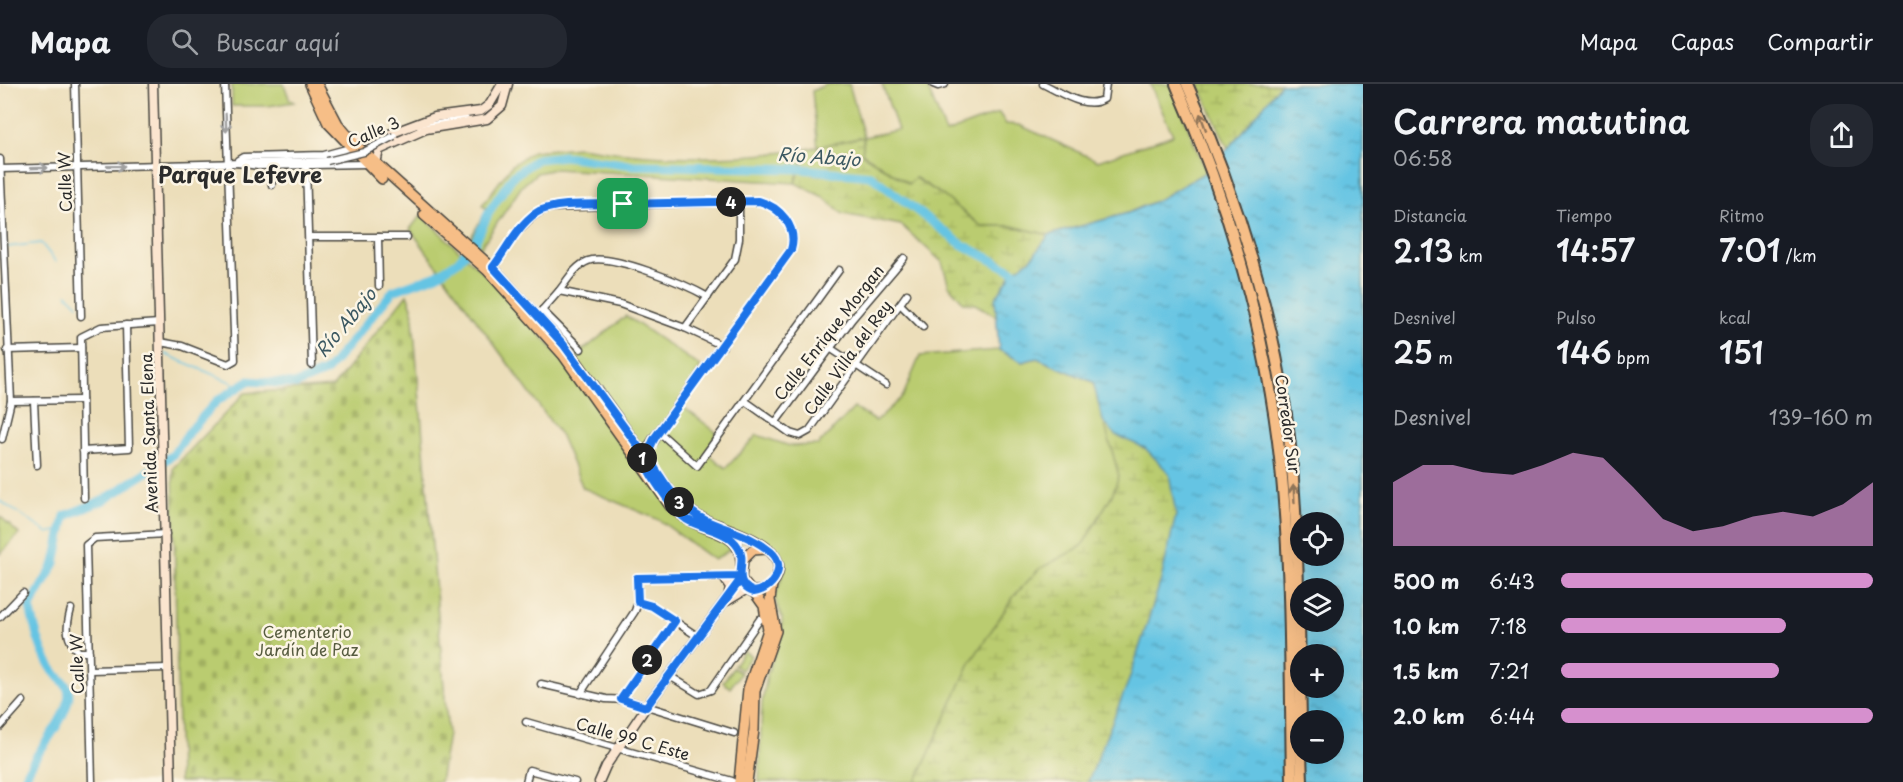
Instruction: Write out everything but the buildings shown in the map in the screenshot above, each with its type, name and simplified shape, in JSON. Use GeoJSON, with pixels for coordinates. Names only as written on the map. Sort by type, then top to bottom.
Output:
{"type":"FeatureCollection","features":[{"type":"Feature","properties":{"kind":"highway","name":"Corredor Sur"},"geometry":{"type":"LineString","coordinates":[[1176,84],[1210,167],[1243,269],[1264,353],[1273,406],[1282,477],[1287,552],[1292,782]]}},
{"type":"Feature","properties":{"kind":"highway","name":"Corredor Sur"},"geometry":{"type":"LineString","coordinates":[[1187,84],[1244,237],[1272,343],[1293,477],[1301,710]]}},
{"type":"Feature","properties":{"kind":"highway"},"geometry":{"type":"LineString","coordinates":[[1301,764],[1302,782]]}},
{"type":"Feature","properties":{"kind":"main road"},"geometry":{"type":"LineString","coordinates":[[310,84],[321,111],[350,148],[477,257],[568,362],[665,499],[678,513],[697,525],[732,540],[740,549],[740,577],[764,606],[768,630],[748,689],[736,782]]}},
{"type":"Feature","properties":{"kind":"main road"},"geometry":{"type":"LineString","coordinates":[[317,84],[329,110],[371,164]]}},
{"type":"Feature","properties":{"kind":"main road"},"geometry":{"type":"LineString","coordinates":[[477,257],[493,267],[540,313],[675,498],[691,512],[741,533],[767,549],[777,561],[777,573],[772,584],[771,600],[776,631],[755,692],[754,730],[747,782]]}},
{"type":"Feature","properties":{"kind":"main road"},"geometry":{"type":"LineString","coordinates":[[631,437],[644,441],[655,436]]}},
{"type":"Feature","properties":{"kind":"main road"},"geometry":{"type":"LineString","coordinates":[[650,462],[648,449],[655,436]]}},
{"type":"Feature","properties":{"kind":"main road"},"geometry":{"type":"LineString","coordinates":[[641,450],[643,462],[678,513]]}},
{"type":"Feature","properties":{"kind":"main road"},"geometry":{"type":"LineString","coordinates":[[741,564],[753,550],[767,549]]}},
{"type":"Feature","properties":{"kind":"main road"},"geometry":{"type":"LineString","coordinates":[[751,590],[765,589],[772,584]]}},
{"type":"Feature","properties":{"kind":"street","name":"Calle W"},"geometry":{"type":"LineString","coordinates":[[75,84],[81,315]]}},
{"type":"Feature","properties":{"kind":"street","name":"Avenida Santa Elena"},"geometry":{"type":"LineString","coordinates":[[153,84],[171,782]]}},
{"type":"Feature","properties":{"kind":"street"},"geometry":{"type":"LineString","coordinates":[[160,342],[182,346],[228,364],[235,360],[231,162],[225,84]]}},
{"type":"Feature","properties":{"kind":"street"},"geometry":{"type":"LineString","coordinates":[[933,84],[938,86],[945,84]]}},
{"type":"Feature","properties":{"kind":"street"},"geometry":{"type":"LineString","coordinates":[[1044,84],[1087,104],[1095,104],[1104,99],[1106,84]]}},
{"type":"Feature","properties":{"kind":"street","name":"Calle 3"},"geometry":{"type":"LineString","coordinates":[[0,169],[327,161],[364,152],[394,136],[437,122],[482,116],[495,108],[506,85]]}},
{"type":"Feature","properties":{"kind":"street"},"geometry":{"type":"LineString","coordinates":[[347,135],[371,141],[428,119],[484,110],[506,85]]}},
{"type":"Feature","properties":{"kind":"street"},"geometry":{"type":"LineString","coordinates":[[371,164],[380,150],[414,133],[491,117],[502,106],[506,85]]}},
{"type":"Feature","properties":{"kind":"street"},"geometry":{"type":"LineString","coordinates":[[371,141],[371,149],[380,150]]}},
{"type":"Feature","properties":{"kind":"street","name":"Calle 3"},"geometry":{"type":"LineString","coordinates":[[231,162],[243,157],[330,155],[350,148]]}},
{"type":"Feature","properties":{"kind":"street"},"geometry":{"type":"LineString","coordinates":[[0,159],[3,328],[11,401],[2,440]]}},
{"type":"Feature","properties":{"kind":"street","name":"Calle 3"},"geometry":{"type":"LineString","coordinates":[[231,162],[244,166],[371,164]]}},
{"type":"Feature","properties":{"kind":"street"},"geometry":{"type":"LineString","coordinates":[[270,166],[272,185]]}},
{"type":"Feature","properties":{"kind":"street"},"geometry":{"type":"LineString","coordinates":[[306,166],[312,365]]}},
{"type":"Feature","properties":{"kind":"street"},"geometry":{"type":"LineString","coordinates":[[493,267],[527,221],[537,212],[548,208],[759,201],[770,204],[783,215],[793,240],[791,250],[723,346],[655,436],[641,450]]}},
{"type":"Feature","properties":{"kind":"street"},"geometry":{"type":"LineString","coordinates":[[685,328],[731,266],[738,250],[739,202]]}},
{"type":"Feature","properties":{"kind":"street"},"geometry":{"type":"LineString","coordinates":[[309,237],[407,237]]}},
{"type":"Feature","properties":{"kind":"street"},"geometry":{"type":"LineString","coordinates":[[378,237],[379,286]]}},
{"type":"Feature","properties":{"kind":"street","name":"Calle Enrique Morgan"},"geometry":{"type":"LineString","coordinates":[[775,423],[830,348],[904,258]]}},
{"type":"Feature","properties":{"kind":"street"},"geometry":{"type":"LineString","coordinates":[[580,350],[540,313],[580,265],[597,260],[663,275],[708,297]]}},
{"type":"Feature","properties":{"kind":"street"},"geometry":{"type":"LineString","coordinates":[[655,436],[697,466],[839,270]]}},
{"type":"Feature","properties":{"kind":"street"},"geometry":{"type":"LineString","coordinates":[[559,291],[620,304],[685,328],[723,346]]}},
{"type":"Feature","properties":{"kind":"street","name":"Calle Villa del Rey"},"geometry":{"type":"LineString","coordinates":[[745,401],[790,433],[800,436],[809,431],[907,294]]}},
{"type":"Feature","properties":{"kind":"street"},"geometry":{"type":"LineString","coordinates":[[901,305],[923,327]]}},
{"type":"Feature","properties":{"kind":"street"},"geometry":{"type":"LineString","coordinates":[[84,498],[81,337],[101,327],[159,323]]}},
{"type":"Feature","properties":{"kind":"street"},"geometry":{"type":"LineString","coordinates":[[83,451],[129,448],[126,325]]}},
{"type":"Feature","properties":{"kind":"street"},"geometry":{"type":"LineString","coordinates":[[7,350],[81,348]]}},
{"type":"Feature","properties":{"kind":"street"},"geometry":{"type":"LineString","coordinates":[[830,348],[886,385]]}},
{"type":"Feature","properties":{"kind":"street"},"geometry":{"type":"LineString","coordinates":[[34,400],[38,465]]}},
{"type":"Feature","properties":{"kind":"street"},"geometry":{"type":"LineString","coordinates":[[11,401],[82,400]]}},
{"type":"Feature","properties":{"kind":"street","name":"Calle W"},"geometry":{"type":"LineString","coordinates":[[92,782],[87,545],[95,537],[166,534]]}},
{"type":"Feature","properties":{"kind":"street"},"geometry":{"type":"LineString","coordinates":[[580,694],[635,611],[638,602],[637,578],[740,577]]}},
{"type":"Feature","properties":{"kind":"street"},"geometry":{"type":"LineString","coordinates":[[599,782],[619,747],[668,675],[740,577]]}},
{"type":"Feature","properties":{"kind":"street"},"geometry":{"type":"LineString","coordinates":[[724,578],[730,587],[729,592]]}},
{"type":"Feature","properties":{"kind":"street"},"geometry":{"type":"LineString","coordinates":[[717,609],[735,594],[751,590]]}},
{"type":"Feature","properties":{"kind":"street"},"geometry":{"type":"LineString","coordinates":[[0,617],[23,593]]}},
{"type":"Feature","properties":{"kind":"street"},"geometry":{"type":"LineString","coordinates":[[638,602],[652,606],[697,636]]}},
{"type":"Feature","properties":{"kind":"street"},"geometry":{"type":"LineString","coordinates":[[71,609],[67,632],[70,643],[79,652],[89,652]]}},
{"type":"Feature","properties":{"kind":"street"},"geometry":{"type":"LineString","coordinates":[[668,675],[699,694],[711,690],[760,619]]}},
{"type":"Feature","properties":{"kind":"street"},"geometry":{"type":"LineString","coordinates":[[621,699],[675,621]]}},
{"type":"Feature","properties":{"kind":"street"},"geometry":{"type":"LineString","coordinates":[[90,670],[168,668]]}},
{"type":"Feature","properties":{"kind":"street"},"geometry":{"type":"LineString","coordinates":[[541,684],[580,694],[621,699],[734,734]]}},
{"type":"Feature","properties":{"kind":"street"},"geometry":{"type":"LineString","coordinates":[[0,727],[23,701]]}},
{"type":"Feature","properties":{"kind":"street","name":"Calle 99 C Este"},"geometry":{"type":"LineString","coordinates":[[526,722],[736,782]]}},
{"type":"Feature","properties":{"kind":"street"},"geometry":{"type":"LineString","coordinates":[[526,782],[529,770],[575,782]]}},
{"type":"Feature","properties":{"kind":"green space"},"geometry":{"type":"Polygon","coordinates":[[[232,84],[284,84],[289,98],[294,102],[268,106],[232,106],[232,84]]]}},
{"type":"Feature","properties":{"kind":"green space"},"geometry":{"type":"Polygon","coordinates":[[[827,84],[849,84],[864,137],[898,130],[882,84],[926,84],[946,133],[999,113],[1006,124],[1019,125],[1098,161],[1173,135],[1150,84],[1171,84],[1206,172],[1158,200],[1128,213],[1049,235],[1011,226],[981,226],[941,194],[916,178],[909,184],[862,153],[864,138],[818,148],[812,91],[827,84]]]}},
{"type":"Feature","properties":{"kind":"green space"},"geometry":{"type":"Polygon","coordinates":[[[1198,84],[1363,84],[1363,782],[916,782],[970,663],[1014,596],[1039,569],[1082,546],[1112,495],[1119,476],[1093,382],[1037,358],[1022,362],[999,350],[998,317],[975,304],[964,303],[949,286],[942,262],[901,225],[843,214],[823,197],[795,183],[807,149],[864,137],[862,154],[909,184],[915,178],[941,194],[981,226],[1011,226],[1049,235],[1128,213],[1158,200],[1206,172],[1228,148],[1198,84]]]}},
{"type":"Feature","properties":{"kind":"green space"},"geometry":{"type":"Polygon","coordinates":[[[579,147],[635,154],[692,157],[721,157],[807,149],[795,183],[555,169],[537,173],[522,186],[481,247],[470,239],[487,209],[482,205],[512,165],[533,151],[579,147]]]}},
{"type":"Feature","properties":{"kind":"green space"},"geometry":{"type":"Polygon","coordinates":[[[421,215],[490,279],[563,360],[586,348],[626,316],[701,367],[678,403],[716,432],[709,455],[726,468],[757,435],[790,446],[818,445],[854,408],[876,421],[903,396],[920,356],[999,350],[1022,362],[1037,358],[1093,382],[1288,782],[759,782],[762,703],[767,675],[782,632],[782,618],[774,597],[783,567],[778,553],[752,535],[714,560],[659,520],[583,488],[561,436],[410,229],[421,215]]]}},
{"type":"Feature","properties":{"kind":"green space","name":"Cementerio Jardín de Paz"},"geometry":{"type":"Polygon","coordinates":[[[407,294],[412,307],[448,734],[440,782],[179,782],[173,468],[245,393],[333,387],[407,294]]]}},
{"type":"Feature","properties":{"kind":"green space"},"geometry":{"type":"Polygon","coordinates":[[[0,516],[19,534],[0,554],[0,516]]]}},
{"type":"Feature","properties":{"kind":"green space"},"geometry":{"type":"Polygon","coordinates":[[[744,651],[751,656],[741,670],[734,665],[744,651]]]}},
{"type":"Feature","properties":{"kind":"green space"},"geometry":{"type":"Polygon","coordinates":[[[733,668],[741,673],[730,688],[723,682],[733,668]]]}},
{"type":"Feature","properties":{"kind":"water"},"geometry":{"type":"Polygon","coordinates":[[[1281,84],[1363,84],[1363,782],[1088,782],[1129,680],[1161,580],[1176,515],[1169,473],[1145,448],[1115,435],[1103,421],[1093,382],[1037,358],[1022,362],[999,350],[995,299],[1013,271],[1031,259],[1049,235],[1128,213],[1158,200],[1206,172],[1241,134],[1281,84]]]}},
{"type":"Feature","properties":{"kind":"waterway","name":"Río Abajo"},"geometry":{"type":"LineString","coordinates":[[24,782],[28,771],[59,721],[69,695],[67,688],[50,666],[42,650],[30,607],[55,563],[65,516],[104,500],[173,455],[189,432],[217,401],[248,381],[296,384],[327,371],[393,291],[437,275],[458,261],[476,240],[490,210],[513,176],[537,159],[564,156],[633,165],[802,169],[871,176],[961,244],[1013,271]]}},
{"type":"Feature","properties":{"kind":"waterway"},"geometry":{"type":"LineString","coordinates":[[7,247],[41,243],[56,262]]}},
{"type":"Feature","properties":{"kind":"waterway"},"geometry":{"type":"LineString","coordinates":[[67,294],[78,305]]}},
{"type":"Feature","properties":{"kind":"waterway"},"geometry":{"type":"LineString","coordinates":[[165,354],[240,386]]}},
{"type":"Feature","properties":{"kind":"waterway"},"geometry":{"type":"LineString","coordinates":[[0,501],[48,533],[60,530]]}},
{"type":"Feature","properties":{"kind":"district","name":"Parque Lefevre"},"geometry":{"type":"Point","coordinates":[240,173]}},
{"type":"Feature","properties":{"kind":"route"},"geometry":{"type":"LineString","coordinates":[[623,204],[548,208],[537,212],[527,221],[493,267],[563,344],[599,391],[641,450],[643,462],[678,513],[697,525],[722,534],[740,549],[741,579],[729,592],[646,707],[621,699],[675,621],[652,606],[638,602],[637,578],[740,576],[742,583],[745,587],[754,592],[769,587],[776,576],[778,568],[774,554],[741,533],[691,512],[675,498],[650,462],[648,449],[791,250],[793,240],[789,224],[783,215],[770,204],[759,201],[623,204]]}}]}
